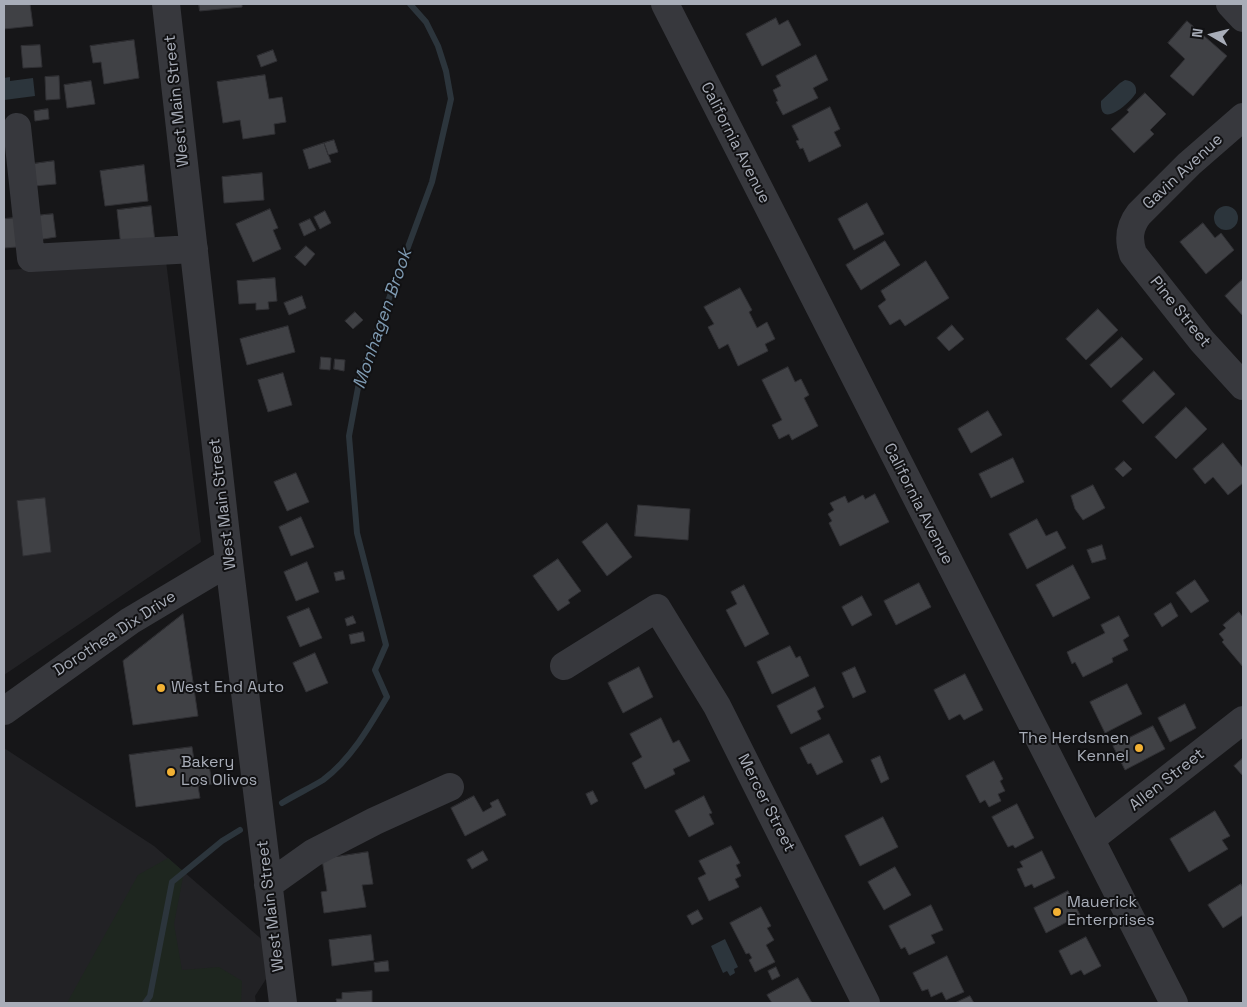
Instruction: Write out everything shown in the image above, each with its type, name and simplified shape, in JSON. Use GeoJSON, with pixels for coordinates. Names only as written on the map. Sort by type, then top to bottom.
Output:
{"type":"FeatureCollection","features":[{"type":"Feature","properties":{"kind":"street","name":"West Main Street"},"geometry":{"type":"LineString","coordinates":[[166,4],[229,562],[282,1003]]}},
{"type":"Feature","properties":{"kind":"street","name":"California Avenue"},"geometry":{"type":"LineString","coordinates":[[665,4],[1174,1003]]}},
{"type":"Feature","properties":{"kind":"street"},"geometry":{"type":"LineString","coordinates":[[1230,4],[1243,18]]}},
{"type":"Feature","properties":{"kind":"street","name":"Gavin Avenue"},"geometry":{"type":"LineString","coordinates":[[1130,232],[1134,220],[1139,214],[1190,164],[1243,117]]}},
{"type":"Feature","properties":{"kind":"street"},"geometry":{"type":"LineString","coordinates":[[17,127],[31,258],[194,249]]}},
{"type":"Feature","properties":{"kind":"street","name":"Pine Street"},"geometry":{"type":"LineString","coordinates":[[1130,232],[1129,244],[1133,254],[1202,340],[1243,386]]}},
{"type":"Feature","properties":{"kind":"street","name":"Dorothea Dix Drive"},"geometry":{"type":"LineString","coordinates":[[4,711],[130,621],[229,562]]}},
{"type":"Feature","properties":{"kind":"street","name":"Mercer Street"},"geometry":{"type":"LineString","coordinates":[[564,666],[657,608],[717,706],[866,1003]]}},
{"type":"Feature","properties":{"kind":"street","name":"Allen Street"},"geometry":{"type":"LineString","coordinates":[[1091,840],[1243,720]]}},
{"type":"Feature","properties":{"kind":"street"},"geometry":{"type":"LineString","coordinates":[[268,885],[313,853],[375,821],[450,788]]}},
{"type":"Feature","properties":{"kind":"shaded area"},"geometry":{"type":"Polygon","coordinates":[[[10,77],[10,81],[33,78],[35,96],[4,100],[4,78],[10,77]]]}},
{"type":"Feature","properties":{"kind":"shaded area"},"geometry":{"type":"Polygon","coordinates":[[[1125,80],[1134,84],[1136,93],[1122,108],[1116,112],[1105,114],[1102,110],[1101,101],[1125,80]]]}},
{"type":"Feature","properties":{"kind":"shaded area"},"geometry":{"type":"Polygon","coordinates":[[[1226,206],[1231,207],[1237,213],[1237,223],[1231,229],[1226,230],[1221,229],[1215,223],[1214,218],[1215,213],[1221,207],[1226,206]]]}},
{"type":"Feature","properties":{"kind":"shaded area"},"geometry":{"type":"Polygon","coordinates":[[[166,261],[201,542],[4,675],[4,270],[166,261]]]}},
{"type":"Feature","properties":{"kind":"shaded area"},"geometry":{"type":"Polygon","coordinates":[[[4,748],[154,846],[281,956],[255,996],[256,1003],[4,1003],[4,748]]]}},
{"type":"Feature","properties":{"kind":"shaded area"},"geometry":{"type":"Polygon","coordinates":[[[168,858],[184,872],[174,924],[182,970],[219,967],[242,981],[241,1003],[67,1003],[138,875],[168,858]]]}},
{"type":"Feature","properties":{"kind":"shaded area"},"geometry":{"type":"Polygon","coordinates":[[[725,939],[738,967],[734,969],[735,973],[730,976],[727,971],[723,973],[711,946],[725,939]]]}},
{"type":"Feature","properties":{"kind":"building"},"geometry":{"type":"Polygon","coordinates":[[[4,4],[30,4],[33,26],[4,29],[4,4]]]}},
{"type":"Feature","properties":{"kind":"building"},"geometry":{"type":"Polygon","coordinates":[[[199,4],[242,4],[242,7],[200,11],[199,4]]]}},
{"type":"Feature","properties":{"kind":"building"},"geometry":{"type":"Polygon","coordinates":[[[776,18],[779,25],[788,20],[801,45],[762,66],[746,34],[776,18]]]}},
{"type":"Feature","properties":{"kind":"building"},"geometry":{"type":"Polygon","coordinates":[[[1187,21],[1227,56],[1193,96],[1170,76],[1185,59],[1168,43],[1187,21]]]}},
{"type":"Feature","properties":{"kind":"building"},"geometry":{"type":"Polygon","coordinates":[[[134,40],[139,78],[104,84],[101,62],[93,63],[90,46],[134,40]]]}},
{"type":"Feature","properties":{"kind":"building"},"geometry":{"type":"Polygon","coordinates":[[[40,45],[42,67],[23,68],[21,46],[40,45]]]}},
{"type":"Feature","properties":{"kind":"building"},"geometry":{"type":"Polygon","coordinates":[[[273,50],[277,61],[261,67],[257,56],[273,50]]]}},
{"type":"Feature","properties":{"kind":"building"},"geometry":{"type":"Polygon","coordinates":[[[816,55],[828,80],[813,88],[818,98],[783,115],[776,102],[778,101],[773,90],[781,86],[776,76],[816,55]]]}},
{"type":"Feature","properties":{"kind":"building"},"geometry":{"type":"Polygon","coordinates":[[[265,75],[269,99],[282,97],[286,122],[274,124],[275,134],[243,139],[240,120],[223,123],[217,82],[265,75]]]}},
{"type":"Feature","properties":{"kind":"building"},"geometry":{"type":"Polygon","coordinates":[[[59,76],[60,99],[46,100],[45,77],[59,76]]]}},
{"type":"Feature","properties":{"kind":"building"},"geometry":{"type":"Polygon","coordinates":[[[91,81],[95,104],[67,108],[64,85],[91,81]]]}},
{"type":"Feature","properties":{"kind":"building"},"geometry":{"type":"Polygon","coordinates":[[[1145,93],[1166,114],[1150,130],[1154,134],[1134,153],[1111,129],[1145,93]]]}},
{"type":"Feature","properties":{"kind":"building"},"geometry":{"type":"Polygon","coordinates":[[[830,107],[840,129],[834,132],[841,146],[809,162],[803,148],[800,149],[796,141],[799,140],[792,126],[830,107]]]}},
{"type":"Feature","properties":{"kind":"building"},"geometry":{"type":"Polygon","coordinates":[[[48,109],[49,119],[35,121],[34,111],[48,109]]]}},
{"type":"Feature","properties":{"kind":"building"},"geometry":{"type":"Polygon","coordinates":[[[334,140],[338,152],[328,155],[324,143],[334,140]]]}},
{"type":"Feature","properties":{"kind":"building"},"geometry":{"type":"Polygon","coordinates":[[[324,143],[331,162],[309,169],[303,150],[324,143]]]}},
{"type":"Feature","properties":{"kind":"building"},"geometry":{"type":"Polygon","coordinates":[[[54,161],[56,184],[34,186],[32,164],[54,161]]]}},
{"type":"Feature","properties":{"kind":"building"},"geometry":{"type":"Polygon","coordinates":[[[144,165],[148,201],[105,206],[100,171],[144,165]]]}},
{"type":"Feature","properties":{"kind":"building"},"geometry":{"type":"Polygon","coordinates":[[[262,173],[264,200],[224,203],[222,177],[262,173]]]}},
{"type":"Feature","properties":{"kind":"building"},"geometry":{"type":"Polygon","coordinates":[[[867,203],[884,234],[854,250],[838,219],[867,203]]]}},
{"type":"Feature","properties":{"kind":"building"},"geometry":{"type":"Polygon","coordinates":[[[151,206],[155,242],[121,247],[117,210],[151,206]]]}},
{"type":"Feature","properties":{"kind":"building"},"geometry":{"type":"Polygon","coordinates":[[[270,209],[278,228],[273,230],[281,249],[253,262],[236,224],[270,209]]]}},
{"type":"Feature","properties":{"kind":"building"},"geometry":{"type":"Polygon","coordinates":[[[325,211],[331,223],[320,229],[314,217],[325,211]]]}},
{"type":"Feature","properties":{"kind":"building"},"geometry":{"type":"Polygon","coordinates":[[[53,214],[56,237],[37,240],[34,216],[53,214]]]}},
{"type":"Feature","properties":{"kind":"building"},"geometry":{"type":"Polygon","coordinates":[[[14,218],[17,247],[4,248],[4,219],[14,218]]]}},
{"type":"Feature","properties":{"kind":"building"},"geometry":{"type":"Polygon","coordinates":[[[310,219],[316,230],[304,236],[299,224],[310,219]]]}},
{"type":"Feature","properties":{"kind":"building"},"geometry":{"type":"Polygon","coordinates":[[[1203,223],[1215,238],[1221,233],[1234,250],[1206,274],[1180,242],[1203,223]]]}},
{"type":"Feature","properties":{"kind":"building"},"geometry":{"type":"Polygon","coordinates":[[[885,241],[900,265],[861,290],[846,265],[885,241]]]}},
{"type":"Feature","properties":{"kind":"building"},"geometry":{"type":"Polygon","coordinates":[[[306,246],[315,254],[305,266],[295,257],[306,246]]]}},
{"type":"Feature","properties":{"kind":"building"},"geometry":{"type":"Polygon","coordinates":[[[926,261],[949,298],[905,326],[900,319],[890,325],[878,306],[886,300],[881,291],[926,261]]]}},
{"type":"Feature","properties":{"kind":"building"},"geometry":{"type":"Polygon","coordinates":[[[275,278],[277,301],[268,302],[269,309],[256,310],[256,303],[239,304],[237,281],[275,278]]]}},
{"type":"Feature","properties":{"kind":"building"},"geometry":{"type":"Polygon","coordinates":[[[1243,279],[1243,316],[1225,296],[1243,279]]]}},
{"type":"Feature","properties":{"kind":"building"},"geometry":{"type":"Polygon","coordinates":[[[740,288],[752,310],[749,312],[757,328],[767,322],[775,339],[765,344],[768,351],[738,366],[728,344],[719,349],[708,327],[714,324],[704,307],[740,288]]]}},
{"type":"Feature","properties":{"kind":"building"},"geometry":{"type":"Polygon","coordinates":[[[302,296],[306,308],[289,315],[284,303],[302,296]]]}},
{"type":"Feature","properties":{"kind":"building"},"geometry":{"type":"Polygon","coordinates":[[[1098,309],[1118,330],[1086,360],[1066,339],[1098,309]]]}},
{"type":"Feature","properties":{"kind":"building"},"geometry":{"type":"Polygon","coordinates":[[[355,312],[363,320],[353,329],[345,321],[355,312]]]}},
{"type":"Feature","properties":{"kind":"building"},"geometry":{"type":"Polygon","coordinates":[[[952,325],[964,339],[949,351],[937,338],[952,325]]]}},
{"type":"Feature","properties":{"kind":"building"},"geometry":{"type":"Polygon","coordinates":[[[288,326],[295,352],[247,365],[240,339],[288,326]]]}},
{"type":"Feature","properties":{"kind":"building"},"geometry":{"type":"Polygon","coordinates":[[[1122,337],[1143,359],[1111,388],[1090,365],[1122,337]]]}},
{"type":"Feature","properties":{"kind":"building"},"geometry":{"type":"Polygon","coordinates":[[[321,357],[331,358],[330,370],[320,369],[321,357]]]}},
{"type":"Feature","properties":{"kind":"building"},"geometry":{"type":"Polygon","coordinates":[[[335,359],[345,360],[344,371],[334,369],[335,359]]]}},
{"type":"Feature","properties":{"kind":"building"},"geometry":{"type":"Polygon","coordinates":[[[788,367],[795,382],[801,379],[809,395],[804,398],[818,426],[792,440],[789,434],[779,439],[772,425],[782,420],[762,380],[788,367]]]}},
{"type":"Feature","properties":{"kind":"building"},"geometry":{"type":"Polygon","coordinates":[[[1154,371],[1175,394],[1143,424],[1122,401],[1154,371]]]}},
{"type":"Feature","properties":{"kind":"building"},"geometry":{"type":"Polygon","coordinates":[[[283,373],[292,405],[268,412],[258,380],[283,373]]]}},
{"type":"Feature","properties":{"kind":"building"},"geometry":{"type":"Polygon","coordinates":[[[1186,407],[1207,429],[1176,459],[1155,437],[1186,407]]]}},
{"type":"Feature","properties":{"kind":"building"},"geometry":{"type":"Polygon","coordinates":[[[988,411],[1002,435],[971,453],[958,429],[988,411]]]}},
{"type":"Feature","properties":{"kind":"building"},"geometry":{"type":"Polygon","coordinates":[[[1223,443],[1243,468],[1243,483],[1228,495],[1213,477],[1205,484],[1193,469],[1223,443]]]}},
{"type":"Feature","properties":{"kind":"building"},"geometry":{"type":"Polygon","coordinates":[[[1013,458],[1024,482],[991,498],[979,474],[1013,458]]]}},
{"type":"Feature","properties":{"kind":"building"},"geometry":{"type":"Polygon","coordinates":[[[1124,461],[1132,469],[1123,477],[1115,469],[1124,461]]]}},
{"type":"Feature","properties":{"kind":"building"},"geometry":{"type":"Polygon","coordinates":[[[296,473],[309,502],[287,511],[274,482],[296,473]]]}},
{"type":"Feature","properties":{"kind":"building"},"geometry":{"type":"Polygon","coordinates":[[[1093,485],[1105,508],[1083,520],[1075,509],[1071,496],[1093,485]]]}},
{"type":"Feature","properties":{"kind":"building"},"geometry":{"type":"Polygon","coordinates":[[[875,494],[889,522],[840,546],[829,523],[832,521],[828,514],[834,510],[830,503],[845,496],[848,503],[863,495],[865,499],[875,494]]]}},
{"type":"Feature","properties":{"kind":"building"},"geometry":{"type":"Polygon","coordinates":[[[45,498],[51,552],[23,556],[17,501],[45,498]]]}},
{"type":"Feature","properties":{"kind":"building"},"geometry":{"type":"Polygon","coordinates":[[[638,505],[690,509],[688,540],[635,536],[638,505]]]}},
{"type":"Feature","properties":{"kind":"building"},"geometry":{"type":"Polygon","coordinates":[[[301,517],[314,547],[291,556],[279,527],[301,517]]]}},
{"type":"Feature","properties":{"kind":"building"},"geometry":{"type":"Polygon","coordinates":[[[1037,519],[1046,536],[1057,531],[1066,548],[1027,569],[1009,534],[1037,519]]]}},
{"type":"Feature","properties":{"kind":"building"},"geometry":{"type":"Polygon","coordinates":[[[607,523],[632,557],[607,576],[582,542],[607,523]]]}},
{"type":"Feature","properties":{"kind":"building"},"geometry":{"type":"Polygon","coordinates":[[[1102,545],[1106,559],[1092,563],[1087,550],[1102,545]]]}},
{"type":"Feature","properties":{"kind":"building"},"geometry":{"type":"Polygon","coordinates":[[[558,559],[581,591],[568,600],[570,603],[558,611],[533,576],[558,559]]]}},
{"type":"Feature","properties":{"kind":"building"},"geometry":{"type":"Polygon","coordinates":[[[307,562],[319,592],[296,601],[284,572],[307,562]]]}},
{"type":"Feature","properties":{"kind":"building"},"geometry":{"type":"Polygon","coordinates":[[[1073,565],[1090,598],[1053,617],[1036,585],[1073,565]]]}},
{"type":"Feature","properties":{"kind":"building"},"geometry":{"type":"Polygon","coordinates":[[[343,571],[345,579],[336,581],[334,573],[343,571]]]}},
{"type":"Feature","properties":{"kind":"building"},"geometry":{"type":"Polygon","coordinates":[[[1195,580],[1209,601],[1191,613],[1176,593],[1195,580]]]}},
{"type":"Feature","properties":{"kind":"building"},"geometry":{"type":"Polygon","coordinates":[[[919,583],[931,607],[896,625],[884,601],[919,583]]]}},
{"type":"Feature","properties":{"kind":"building"},"geometry":{"type":"Polygon","coordinates":[[[744,585],[769,634],[745,647],[726,610],[737,604],[731,592],[744,585]]]}},
{"type":"Feature","properties":{"kind":"building"},"geometry":{"type":"Polygon","coordinates":[[[862,596],[872,615],[852,626],[842,607],[862,596]]]}},
{"type":"Feature","properties":{"kind":"building"},"geometry":{"type":"Polygon","coordinates":[[[1171,603],[1178,616],[1162,627],[1154,614],[1171,603]]]}},
{"type":"Feature","properties":{"kind":"building"},"geometry":{"type":"Polygon","coordinates":[[[309,608],[322,638],[300,647],[287,617],[309,608]]]}},
{"type":"Feature","properties":{"kind":"building"},"geometry":{"type":"Polygon","coordinates":[[[1239,612],[1243,617],[1243,667],[1222,642],[1224,640],[1219,634],[1226,628],[1223,625],[1239,612]]]}},
{"type":"Feature","properties":{"kind":"building","name":"West End Auto"},"geometry":{"type":"Polygon","coordinates":[[[183,614],[198,716],[133,725],[123,661],[183,614]]]}},
{"type":"Feature","properties":{"kind":"building"},"geometry":{"type":"Polygon","coordinates":[[[353,616],[356,623],[347,626],[345,619],[353,616]]]}},
{"type":"Feature","properties":{"kind":"building"},"geometry":{"type":"Polygon","coordinates":[[[1119,616],[1129,636],[1123,640],[1128,650],[1112,658],[1113,662],[1083,677],[1075,662],[1072,664],[1067,652],[1105,633],[1101,625],[1119,616]]]}},
{"type":"Feature","properties":{"kind":"building"},"geometry":{"type":"Polygon","coordinates":[[[363,632],[365,641],[351,644],[349,635],[363,632]]]}},
{"type":"Feature","properties":{"kind":"building"},"geometry":{"type":"Polygon","coordinates":[[[790,646],[796,658],[800,656],[809,676],[772,694],[757,662],[790,646]]]}},
{"type":"Feature","properties":{"kind":"building"},"geometry":{"type":"Polygon","coordinates":[[[315,653],[328,683],[306,692],[293,663],[315,653]]]}},
{"type":"Feature","properties":{"kind":"building"},"geometry":{"type":"Polygon","coordinates":[[[639,667],[653,697],[623,713],[608,683],[639,667]]]}},
{"type":"Feature","properties":{"kind":"building"},"geometry":{"type":"Polygon","coordinates":[[[855,667],[866,692],[853,698],[842,673],[855,667]]]}},
{"type":"Feature","properties":{"kind":"building"},"geometry":{"type":"Polygon","coordinates":[[[965,674],[983,710],[964,720],[960,714],[949,720],[934,690],[965,674]]]}},
{"type":"Feature","properties":{"kind":"building"},"geometry":{"type":"Polygon","coordinates":[[[1127,684],[1142,714],[1105,733],[1090,702],[1127,684]]]}},
{"type":"Feature","properties":{"kind":"building"},"geometry":{"type":"Polygon","coordinates":[[[815,687],[824,707],[817,711],[821,719],[791,734],[777,706],[815,687]]]}},
{"type":"Feature","properties":{"kind":"building"},"geometry":{"type":"Polygon","coordinates":[[[1185,704],[1196,728],[1170,742],[1158,718],[1185,704]]]}},
{"type":"Feature","properties":{"kind":"building"},"geometry":{"type":"Polygon","coordinates":[[[661,718],[673,743],[679,740],[690,761],[673,769],[675,774],[645,789],[632,763],[642,757],[630,734],[661,718]]]}},
{"type":"Feature","properties":{"kind":"building","name":"The Herdsmen Kennel"},"geometry":{"type":"Polygon","coordinates":[[[1153,726],[1165,749],[1125,770],[1113,746],[1153,726]]]}},
{"type":"Feature","properties":{"kind":"building"},"geometry":{"type":"Polygon","coordinates":[[[829,734],[843,762],[817,775],[811,763],[808,764],[800,748],[829,734]]]}},
{"type":"Feature","properties":{"kind":"building","name":"Bakery Los Olivos"},"geometry":{"type":"Polygon","coordinates":[[[192,747],[194,760],[208,758],[212,784],[198,786],[200,798],[136,807],[129,755],[192,747]]]}},
{"type":"Feature","properties":{"kind":"building"},"geometry":{"type":"Polygon","coordinates":[[[880,756],[889,779],[881,783],[871,760],[880,756]]]}},
{"type":"Feature","properties":{"kind":"building"},"geometry":{"type":"Polygon","coordinates":[[[1243,758],[1243,776],[1234,766],[1243,758]]]}},
{"type":"Feature","properties":{"kind":"building"},"geometry":{"type":"Polygon","coordinates":[[[994,761],[1003,779],[1000,781],[1005,791],[998,794],[1001,801],[989,807],[985,800],[980,803],[966,776],[994,761]]]}},
{"type":"Feature","properties":{"kind":"building"},"geometry":{"type":"Polygon","coordinates":[[[593,791],[598,801],[591,805],[586,794],[593,791]]]}},
{"type":"Feature","properties":{"kind":"building"},"geometry":{"type":"Polygon","coordinates":[[[474,796],[483,812],[492,807],[490,803],[498,799],[506,815],[465,836],[451,808],[474,796]]]}},
{"type":"Feature","properties":{"kind":"building"},"geometry":{"type":"Polygon","coordinates":[[[704,796],[712,813],[709,814],[714,824],[689,837],[675,811],[704,796]]]}},
{"type":"Feature","properties":{"kind":"building"},"geometry":{"type":"Polygon","coordinates":[[[1017,804],[1034,838],[1015,848],[1013,845],[1008,847],[992,817],[1017,804]]]}},
{"type":"Feature","properties":{"kind":"building"},"geometry":{"type":"Polygon","coordinates":[[[1215,811],[1230,836],[1222,840],[1228,849],[1189,872],[1170,839],[1215,811]]]}},
{"type":"Feature","properties":{"kind":"building"},"geometry":{"type":"Polygon","coordinates":[[[883,817],[898,847],[860,866],[845,836],[883,817]]]}},
{"type":"Feature","properties":{"kind":"building"},"geometry":{"type":"Polygon","coordinates":[[[731,846],[740,863],[736,865],[741,876],[735,879],[739,887],[709,901],[698,878],[706,874],[699,861],[731,846]]]}},
{"type":"Feature","properties":{"kind":"building"},"geometry":{"type":"Polygon","coordinates":[[[483,851],[488,860],[472,869],[467,860],[483,851]]]}},
{"type":"Feature","properties":{"kind":"building"},"geometry":{"type":"Polygon","coordinates":[[[1042,851],[1055,878],[1034,888],[1032,884],[1025,887],[1017,869],[1023,867],[1020,862],[1042,851]]]}},
{"type":"Feature","properties":{"kind":"building"},"geometry":{"type":"Polygon","coordinates":[[[368,852],[373,884],[362,885],[366,907],[324,913],[321,892],[327,891],[322,859],[368,852]]]}},
{"type":"Feature","properties":{"kind":"building"},"geometry":{"type":"Polygon","coordinates":[[[895,867],[911,895],[884,910],[868,882],[895,867]]]}},
{"type":"Feature","properties":{"kind":"building"},"geometry":{"type":"Polygon","coordinates":[[[1241,884],[1243,888],[1243,915],[1223,928],[1208,905],[1241,884]]]}},
{"type":"Feature","properties":{"kind":"building","name":"Mauerick Enterprises"},"geometry":{"type":"Polygon","coordinates":[[[1068,891],[1080,915],[1046,933],[1034,908],[1068,891]]]}},
{"type":"Feature","properties":{"kind":"building"},"geometry":{"type":"Polygon","coordinates":[[[931,905],[943,930],[931,935],[935,943],[909,955],[905,947],[901,949],[889,926],[931,905]]]}},
{"type":"Feature","properties":{"kind":"building"},"geometry":{"type":"Polygon","coordinates":[[[761,907],[771,926],[767,928],[774,940],[766,945],[775,962],[755,972],[749,960],[752,958],[749,953],[746,954],[730,923],[761,907]]]}},
{"type":"Feature","properties":{"kind":"building"},"geometry":{"type":"Polygon","coordinates":[[[698,910],[703,919],[692,925],[687,916],[698,910]]]}},
{"type":"Feature","properties":{"kind":"building"},"geometry":{"type":"Polygon","coordinates":[[[371,935],[374,960],[332,966],[329,940],[371,935]]]}},
{"type":"Feature","properties":{"kind":"building"},"geometry":{"type":"Polygon","coordinates":[[[1086,937],[1101,966],[1084,975],[1081,970],[1071,975],[1059,951],[1086,937]]]}},
{"type":"Feature","properties":{"kind":"building"},"geometry":{"type":"Polygon","coordinates":[[[947,956],[964,992],[946,1000],[942,992],[931,997],[928,989],[922,991],[913,973],[947,956]]]}},
{"type":"Feature","properties":{"kind":"building"},"geometry":{"type":"Polygon","coordinates":[[[388,961],[389,971],[375,972],[374,963],[388,961]]]}},
{"type":"Feature","properties":{"kind":"building"},"geometry":{"type":"Polygon","coordinates":[[[776,967],[780,976],[772,980],[768,971],[776,967]]]}},
{"type":"Feature","properties":{"kind":"building"},"geometry":{"type":"Polygon","coordinates":[[[798,978],[812,1003],[772,1003],[767,995],[798,978]]]}},
{"type":"Feature","properties":{"kind":"building"},"geometry":{"type":"Polygon","coordinates":[[[372,991],[372,1003],[337,1003],[336,999],[342,999],[342,993],[372,991]]]}},
{"type":"Feature","properties":{"kind":"building"},"geometry":{"type":"Polygon","coordinates":[[[970,996],[974,1003],[955,1003],[970,996]]]}},
{"type":"Feature","properties":{"kind":"waterway","name":"Monhagen Brook"},"geometry":{"type":"LineString","coordinates":[[282,803],[323,780],[333,772],[367,730],[387,697],[375,670],[386,645],[357,533],[349,436],[360,377],[432,182],[451,99],[446,71],[438,46],[426,22],[410,4]]}},
{"type":"Feature","properties":{"kind":"waterway","name":"Monhagen Brook"},"geometry":{"type":"LineString","coordinates":[[145,1003],[150,996],[172,882],[222,841],[240,830]]}},
{"type":"Feature","properties":{"kind":"place","name":"West End Auto"},"geometry":{"type":"Point","coordinates":[161,688]}},
{"type":"Feature","properties":{"kind":"place","name":"The Herdsmen Kennel"},"geometry":{"type":"Point","coordinates":[1139,748]}},
{"type":"Feature","properties":{"kind":"place","name":"Bakery Los Olivos"},"geometry":{"type":"Point","coordinates":[171,772]}},
{"type":"Feature","properties":{"kind":"place","name":"Mauerick Enterprises"},"geometry":{"type":"Point","coordinates":[1057,912]}}]}
